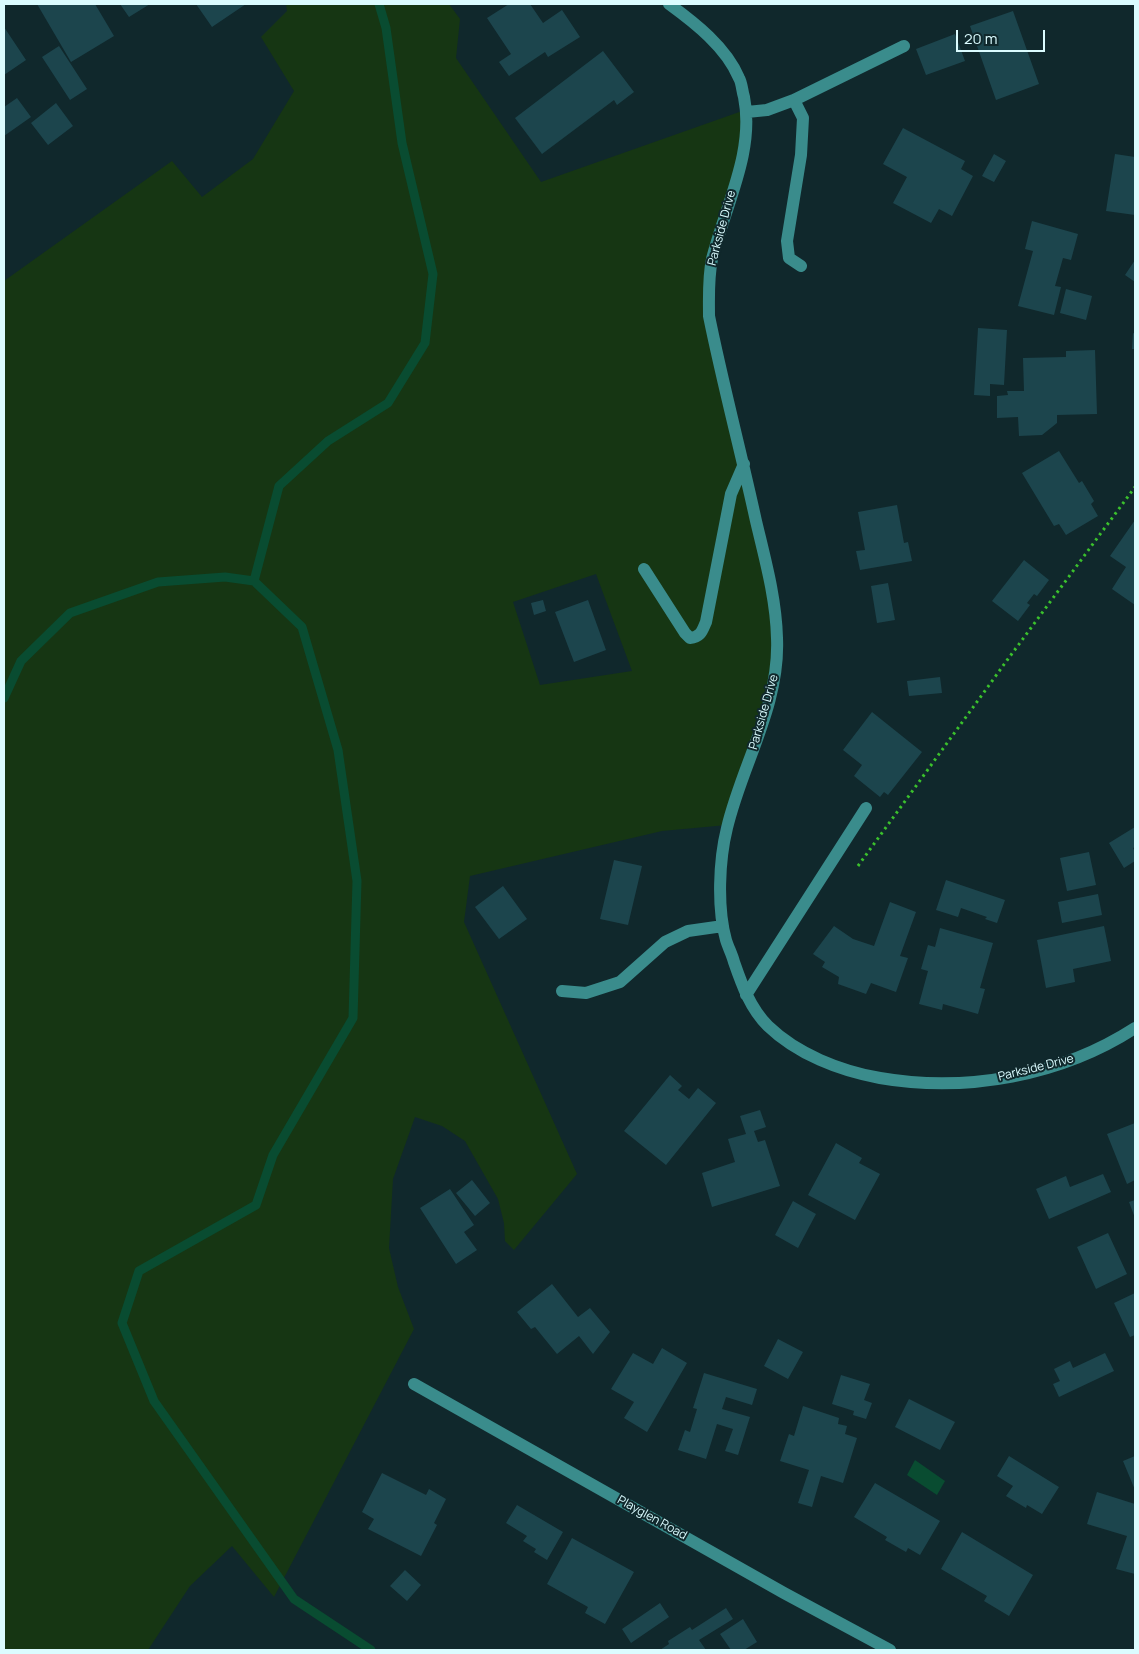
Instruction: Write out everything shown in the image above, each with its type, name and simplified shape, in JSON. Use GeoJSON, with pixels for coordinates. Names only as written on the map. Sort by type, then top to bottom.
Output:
{"type":"FeatureCollection","features":[{"type":"Feature","properties":{"kind":"street","name":"Parkside Drive"},"geometry":{"type":"LineString","coordinates":[[669,4],[684,14],[726,57],[740,78],[747,112],[746,143],[712,262],[708,292],[709,316],[720,371],[744,464],[769,578],[777,634],[778,655],[772,692],[727,826],[723,848],[721,886],[723,926],[726,940],[746,995],[767,1025],[786,1040],[806,1052],[841,1069],[860,1074],[929,1084],[984,1081],[1011,1077],[1045,1068],[1084,1056],[1135,1028]]}},
{"type":"Feature","properties":{"kind":"street"},"geometry":{"type":"LineString","coordinates":[[747,112],[766,110],[794,100],[904,46]]}},
{"type":"Feature","properties":{"kind":"street"},"geometry":{"type":"LineString","coordinates":[[794,100],[804,118],[801,155],[787,241],[789,258],[801,266]]}},
{"type":"Feature","properties":{"kind":"street"},"geometry":{"type":"LineString","coordinates":[[644,569],[685,633],[690,638],[697,637],[702,633],[706,622],[731,494],[744,464]]}},
{"type":"Feature","properties":{"kind":"street"},"geometry":{"type":"LineString","coordinates":[[746,995],[866,808]]}},
{"type":"Feature","properties":{"kind":"street"},"geometry":{"type":"LineString","coordinates":[[562,991],[586,993],[620,982],[665,942],[688,931],[723,926]]}},
{"type":"Feature","properties":{"kind":"street","name":"Playglen Road"},"geometry":{"type":"LineString","coordinates":[[414,1384],[767,1583],[890,1650]]}},
{"type":"Feature","properties":{"kind":"path"},"geometry":{"type":"LineString","coordinates":[[855,869],[1135,487]]}},
{"type":"Feature","properties":{"kind":"shaded area"},"geometry":{"type":"Polygon","coordinates":[[[286,4],[449,4],[460,19],[456,58],[541,182],[745,110],[745,143],[708,291],[769,577],[777,655],[727,825],[662,831],[470,876],[464,922],[577,1174],[514,1250],[505,1241],[504,1223],[498,1199],[465,1141],[442,1126],[415,1117],[393,1179],[389,1248],[398,1287],[414,1329],[274,1597],[232,1546],[190,1586],[148,1650],[4,1650],[4,281],[172,161],[202,197],[253,159],[294,91],[261,37],[287,11],[286,4]],[[596,574],[513,602],[540,685],[632,671],[596,574]]]}},
{"type":"Feature","properties":{"kind":"shaded area"},"geometry":{"type":"Polygon","coordinates":[[[915,1460],[945,1481],[937,1495],[907,1475],[915,1460]]]}},
{"type":"Feature","properties":{"kind":"building"},"geometry":{"type":"Polygon","coordinates":[[[37,4],[95,4],[114,36],[71,62],[37,4]]]}},
{"type":"Feature","properties":{"kind":"building"},"geometry":{"type":"Polygon","coordinates":[[[120,4],[150,4],[129,17],[120,4]]]}},
{"type":"Feature","properties":{"kind":"building"},"geometry":{"type":"Polygon","coordinates":[[[196,4],[246,4],[212,27],[196,4]]]}},
{"type":"Feature","properties":{"kind":"building"},"geometry":{"type":"Polygon","coordinates":[[[509,4],[530,4],[543,23],[562,10],[580,37],[548,57],[545,52],[509,76],[499,62],[511,54],[487,18],[509,4]]]}},
{"type":"Feature","properties":{"kind":"building"},"geometry":{"type":"Polygon","coordinates":[[[1013,11],[1039,84],[996,100],[970,26],[1013,11]]]}},
{"type":"Feature","properties":{"kind":"building"},"geometry":{"type":"Polygon","coordinates":[[[4,27],[26,60],[4,75],[4,27]]]}},
{"type":"Feature","properties":{"kind":"building"},"geometry":{"type":"Polygon","coordinates":[[[955,34],[965,61],[926,75],[916,49],[955,34]]]}},
{"type":"Feature","properties":{"kind":"building"},"geometry":{"type":"Polygon","coordinates":[[[59,46],[87,89],[70,100],[42,57],[59,46]]]}},
{"type":"Feature","properties":{"kind":"building"},"geometry":{"type":"Polygon","coordinates":[[[603,51],[634,92],[617,105],[614,100],[542,154],[515,118],[603,51]]]}},
{"type":"Feature","properties":{"kind":"building"},"geometry":{"type":"Polygon","coordinates":[[[17,98],[31,117],[4,136],[4,107],[17,98]]]}},
{"type":"Feature","properties":{"kind":"building"},"geometry":{"type":"Polygon","coordinates":[[[56,103],[73,126],[48,145],[31,123],[56,103]]]}},
{"type":"Feature","properties":{"kind":"building"},"geometry":{"type":"Polygon","coordinates":[[[903,128],[965,161],[961,169],[973,176],[952,216],[939,209],[931,223],[893,203],[907,177],[883,164],[903,128]]]}},
{"type":"Feature","properties":{"kind":"building"},"geometry":{"type":"Polygon","coordinates":[[[994,154],[1006,161],[994,182],[982,176],[994,154]]]}},
{"type":"Feature","properties":{"kind":"building"},"geometry":{"type":"Polygon","coordinates":[[[1115,154],[1135,157],[1135,215],[1106,211],[1115,154]]]}},
{"type":"Feature","properties":{"kind":"building"},"geometry":{"type":"Polygon","coordinates":[[[1032,221],[1078,234],[1071,260],[1063,258],[1055,286],[1061,287],[1054,315],[1018,306],[1033,251],[1025,249],[1032,221]]]}},
{"type":"Feature","properties":{"kind":"building"},"geometry":{"type":"Polygon","coordinates":[[[1135,260],[1135,282],[1125,275],[1135,260]]]}},
{"type":"Feature","properties":{"kind":"building"},"geometry":{"type":"Polygon","coordinates":[[[1066,289],[1092,296],[1086,320],[1060,313],[1066,289]]]}},
{"type":"Feature","properties":{"kind":"building"},"geometry":{"type":"Polygon","coordinates":[[[978,328],[1007,330],[1004,385],[990,384],[990,396],[974,395],[978,328]]]}},
{"type":"Feature","properties":{"kind":"building"},"geometry":{"type":"Polygon","coordinates":[[[1133,333],[1135,334],[1135,349],[1132,349],[1133,333]]]}},
{"type":"Feature","properties":{"kind":"building"},"geometry":{"type":"Polygon","coordinates":[[[1095,350],[1097,414],[1057,415],[1057,423],[1042,435],[1019,436],[1018,417],[997,418],[997,396],[1008,395],[1007,391],[1024,391],[1023,358],[1066,357],[1066,351],[1095,350]]]}},
{"type":"Feature","properties":{"kind":"building"},"geometry":{"type":"Polygon","coordinates":[[[1059,451],[1079,483],[1082,481],[1094,501],[1091,504],[1098,516],[1066,535],[1059,524],[1054,526],[1022,473],[1059,451]]]}},
{"type":"Feature","properties":{"kind":"building"},"geometry":{"type":"Polygon","coordinates":[[[897,505],[904,543],[908,542],[912,561],[860,570],[856,551],[865,550],[858,512],[897,505]]]}},
{"type":"Feature","properties":{"kind":"building"},"geometry":{"type":"Polygon","coordinates":[[[1135,520],[1135,605],[1112,589],[1126,567],[1110,556],[1135,520]]]}},
{"type":"Feature","properties":{"kind":"building"},"geometry":{"type":"Polygon","coordinates":[[[1024,560],[1049,580],[1037,596],[1034,594],[1027,603],[1030,605],[1018,621],[992,601],[1024,560]]]}},
{"type":"Feature","properties":{"kind":"building"},"geometry":{"type":"Polygon","coordinates":[[[888,583],[895,620],[877,623],[871,586],[888,583]]]}},
{"type":"Feature","properties":{"kind":"building"},"geometry":{"type":"Polygon","coordinates":[[[543,600],[546,611],[534,615],[531,603],[543,600]]]}},
{"type":"Feature","properties":{"kind":"building"},"geometry":{"type":"Polygon","coordinates":[[[588,600],[606,650],[574,662],[555,612],[588,600]]]}},
{"type":"Feature","properties":{"kind":"building"},"geometry":{"type":"Polygon","coordinates":[[[940,677],[942,693],[909,696],[907,681],[940,677]]]}},
{"type":"Feature","properties":{"kind":"building"},"geometry":{"type":"Polygon","coordinates":[[[872,712],[922,752],[888,795],[884,792],[880,797],[854,776],[862,765],[843,750],[872,712]]]}},
{"type":"Feature","properties":{"kind":"building"},"geometry":{"type":"Polygon","coordinates":[[[1135,827],[1135,847],[1133,848],[1135,861],[1124,868],[1109,843],[1135,827]]]}},
{"type":"Feature","properties":{"kind":"building"},"geometry":{"type":"Polygon","coordinates":[[[1089,852],[1096,885],[1067,891],[1060,858],[1089,852]]]}},
{"type":"Feature","properties":{"kind":"building"},"geometry":{"type":"Polygon","coordinates":[[[614,860],[642,866],[628,925],[600,919],[614,860]]]}},
{"type":"Feature","properties":{"kind":"building"},"geometry":{"type":"Polygon","coordinates":[[[946,880],[1005,900],[997,923],[985,919],[987,917],[961,908],[958,917],[936,910],[946,880]]]}},
{"type":"Feature","properties":{"kind":"building"},"geometry":{"type":"Polygon","coordinates":[[[503,886],[527,919],[499,939],[475,907],[503,886]]]}},
{"type":"Feature","properties":{"kind":"building"},"geometry":{"type":"Polygon","coordinates":[[[1098,894],[1102,915],[1062,923],[1058,902],[1098,894]]]}},
{"type":"Feature","properties":{"kind":"building"},"geometry":{"type":"Polygon","coordinates":[[[890,902],[916,912],[900,956],[908,958],[896,992],[871,983],[866,994],[838,984],[839,977],[822,967],[825,962],[813,954],[834,926],[853,939],[874,946],[890,902]]]}},
{"type":"Feature","properties":{"kind":"building"},"geometry":{"type":"Polygon","coordinates":[[[1104,926],[1111,961],[1073,969],[1075,982],[1046,988],[1037,940],[1104,926]]]}},
{"type":"Feature","properties":{"kind":"building"},"geometry":{"type":"Polygon","coordinates":[[[940,928],[993,943],[980,988],[985,989],[978,1014],[943,1004],[942,1010],[919,1004],[928,971],[921,969],[928,945],[935,947],[940,928]]]}},
{"type":"Feature","properties":{"kind":"building"},"geometry":{"type":"Polygon","coordinates":[[[670,1075],[682,1086],[678,1090],[689,1099],[698,1088],[716,1103],[666,1165],[624,1131],[670,1075]]]}},
{"type":"Feature","properties":{"kind":"building"},"geometry":{"type":"Polygon","coordinates":[[[760,1110],[766,1127],[754,1131],[758,1142],[765,1140],[780,1186],[712,1207],[702,1173],[735,1162],[728,1139],[746,1134],[740,1116],[760,1110]]]}},
{"type":"Feature","properties":{"kind":"building"},"geometry":{"type":"Polygon","coordinates":[[[1135,1123],[1135,1180],[1127,1184],[1107,1134],[1135,1123]]]}},
{"type":"Feature","properties":{"kind":"building"},"geometry":{"type":"Polygon","coordinates":[[[836,1143],[862,1158],[859,1163],[880,1174],[855,1220],[808,1195],[836,1143]]]}},
{"type":"Feature","properties":{"kind":"building"},"geometry":{"type":"Polygon","coordinates":[[[1103,1174],[1111,1192],[1049,1219],[1036,1189],[1066,1176],[1070,1187],[1103,1174]]]}},
{"type":"Feature","properties":{"kind":"building"},"geometry":{"type":"Polygon","coordinates":[[[472,1180],[490,1203],[475,1216],[456,1193],[472,1180]]]}},
{"type":"Feature","properties":{"kind":"building"},"geometry":{"type":"Polygon","coordinates":[[[450,1189],[474,1225],[464,1232],[477,1250],[456,1264],[420,1208],[450,1189]]]}},
{"type":"Feature","properties":{"kind":"building"},"geometry":{"type":"Polygon","coordinates":[[[1135,1200],[1135,1218],[1129,1202],[1135,1200]]]}},
{"type":"Feature","properties":{"kind":"building"},"geometry":{"type":"Polygon","coordinates":[[[793,1201],[816,1214],[798,1248],[775,1235],[793,1201]]]}},
{"type":"Feature","properties":{"kind":"building"},"geometry":{"type":"Polygon","coordinates":[[[1108,1233],[1127,1274],[1096,1289],[1077,1247],[1108,1233]]]}},
{"type":"Feature","properties":{"kind":"building"},"geometry":{"type":"Polygon","coordinates":[[[552,1284],[578,1317],[590,1308],[610,1332],[593,1354],[579,1336],[557,1354],[535,1327],[531,1329],[517,1312],[552,1284]]]}},
{"type":"Feature","properties":{"kind":"building"},"geometry":{"type":"Polygon","coordinates":[[[1135,1293],[1135,1335],[1130,1337],[1114,1303],[1135,1293]]]}},
{"type":"Feature","properties":{"kind":"building"},"geometry":{"type":"Polygon","coordinates":[[[778,1339],[803,1352],[788,1379],[764,1366],[778,1339]]]}},
{"type":"Feature","properties":{"kind":"building"},"geometry":{"type":"Polygon","coordinates":[[[662,1348],[687,1363],[647,1432],[624,1418],[634,1402],[611,1389],[633,1353],[653,1364],[662,1348]]]}},
{"type":"Feature","properties":{"kind":"building"},"geometry":{"type":"Polygon","coordinates":[[[1105,1353],[1114,1371],[1059,1397],[1053,1384],[1060,1381],[1054,1369],[1070,1361],[1073,1368],[1105,1353]]]}},
{"type":"Feature","properties":{"kind":"building"},"geometry":{"type":"Polygon","coordinates":[[[704,1373],[757,1389],[752,1405],[726,1397],[722,1409],[750,1417],[738,1455],[725,1451],[733,1429],[717,1424],[706,1459],[678,1450],[685,1430],[690,1432],[697,1409],[693,1408],[704,1373]]]}},
{"type":"Feature","properties":{"kind":"building"},"geometry":{"type":"Polygon","coordinates":[[[841,1375],[870,1384],[864,1400],[872,1403],[866,1419],[853,1415],[854,1411],[832,1404],[841,1375]]]}},
{"type":"Feature","properties":{"kind":"building"},"geometry":{"type":"Polygon","coordinates":[[[909,1399],[955,1422],[940,1450],[895,1427],[909,1399]]]}},
{"type":"Feature","properties":{"kind":"building"},"geometry":{"type":"Polygon","coordinates":[[[803,1406],[839,1418],[838,1424],[847,1426],[845,1434],[857,1438],[843,1483],[821,1476],[812,1507],[798,1503],[809,1470],[780,1461],[789,1434],[794,1436],[803,1406]]]}},
{"type":"Feature","properties":{"kind":"building"},"geometry":{"type":"Polygon","coordinates":[[[1009,1456],[1059,1487],[1042,1514],[1027,1505],[1026,1508],[1006,1496],[1013,1486],[997,1476],[1009,1456]]]}},
{"type":"Feature","properties":{"kind":"building"},"geometry":{"type":"Polygon","coordinates":[[[1135,1456],[1135,1490],[1123,1461],[1135,1456]]]}},
{"type":"Feature","properties":{"kind":"building"},"geometry":{"type":"Polygon","coordinates":[[[382,1473],[426,1495],[429,1489],[446,1499],[434,1523],[437,1525],[421,1556],[368,1529],[374,1519],[362,1512],[382,1473]]]}},
{"type":"Feature","properties":{"kind":"building"},"geometry":{"type":"Polygon","coordinates":[[[875,1483],[940,1521],[920,1555],[908,1548],[906,1552],[885,1540],[887,1537],[854,1517],[875,1483]]]}},
{"type":"Feature","properties":{"kind":"building"},"geometry":{"type":"Polygon","coordinates":[[[1097,1492],[1135,1504],[1135,1574],[1116,1569],[1127,1536],[1087,1524],[1097,1492]]]}},
{"type":"Feature","properties":{"kind":"building"},"geometry":{"type":"Polygon","coordinates":[[[517,1505],[563,1532],[547,1560],[534,1552],[536,1549],[523,1541],[527,1536],[506,1523],[517,1505]]]}},
{"type":"Feature","properties":{"kind":"building"},"geometry":{"type":"Polygon","coordinates":[[[962,1532],[1033,1575],[1009,1616],[984,1601],[987,1596],[941,1569],[962,1532]]]}},
{"type":"Feature","properties":{"kind":"building"},"geometry":{"type":"Polygon","coordinates":[[[572,1538],[634,1572],[605,1624],[585,1613],[588,1607],[547,1584],[572,1538]]]}},
{"type":"Feature","properties":{"kind":"building"},"geometry":{"type":"Polygon","coordinates":[[[405,1570],[421,1585],[407,1601],[390,1586],[405,1570]]]}},
{"type":"Feature","properties":{"kind":"building"},"geometry":{"type":"Polygon","coordinates":[[[660,1603],[669,1617],[631,1643],[622,1629],[660,1603]]]}},
{"type":"Feature","properties":{"kind":"building"},"geometry":{"type":"Polygon","coordinates":[[[726,1608],[733,1619],[699,1640],[706,1650],[660,1650],[669,1644],[668,1641],[690,1627],[692,1630],[726,1608]]]}},
{"type":"Feature","properties":{"kind":"building"},"geometry":{"type":"Polygon","coordinates":[[[743,1619],[757,1642],[744,1650],[731,1650],[720,1634],[743,1619]]]}},
{"type":"Feature","properties":{"kind":"waterway"},"geometry":{"type":"LineString","coordinates":[[254,581],[279,486],[328,441],[388,403],[425,343],[433,274],[402,143],[386,28],[379,4]]}},
{"type":"Feature","properties":{"kind":"waterway"},"geometry":{"type":"LineString","coordinates":[[4,698],[21,661],[70,613],[158,582],[225,577],[254,581],[302,627],[338,750],[357,881],[353,1018],[273,1155],[256,1205],[139,1271],[122,1323],[154,1401],[294,1599],[371,1650]]}}]}
